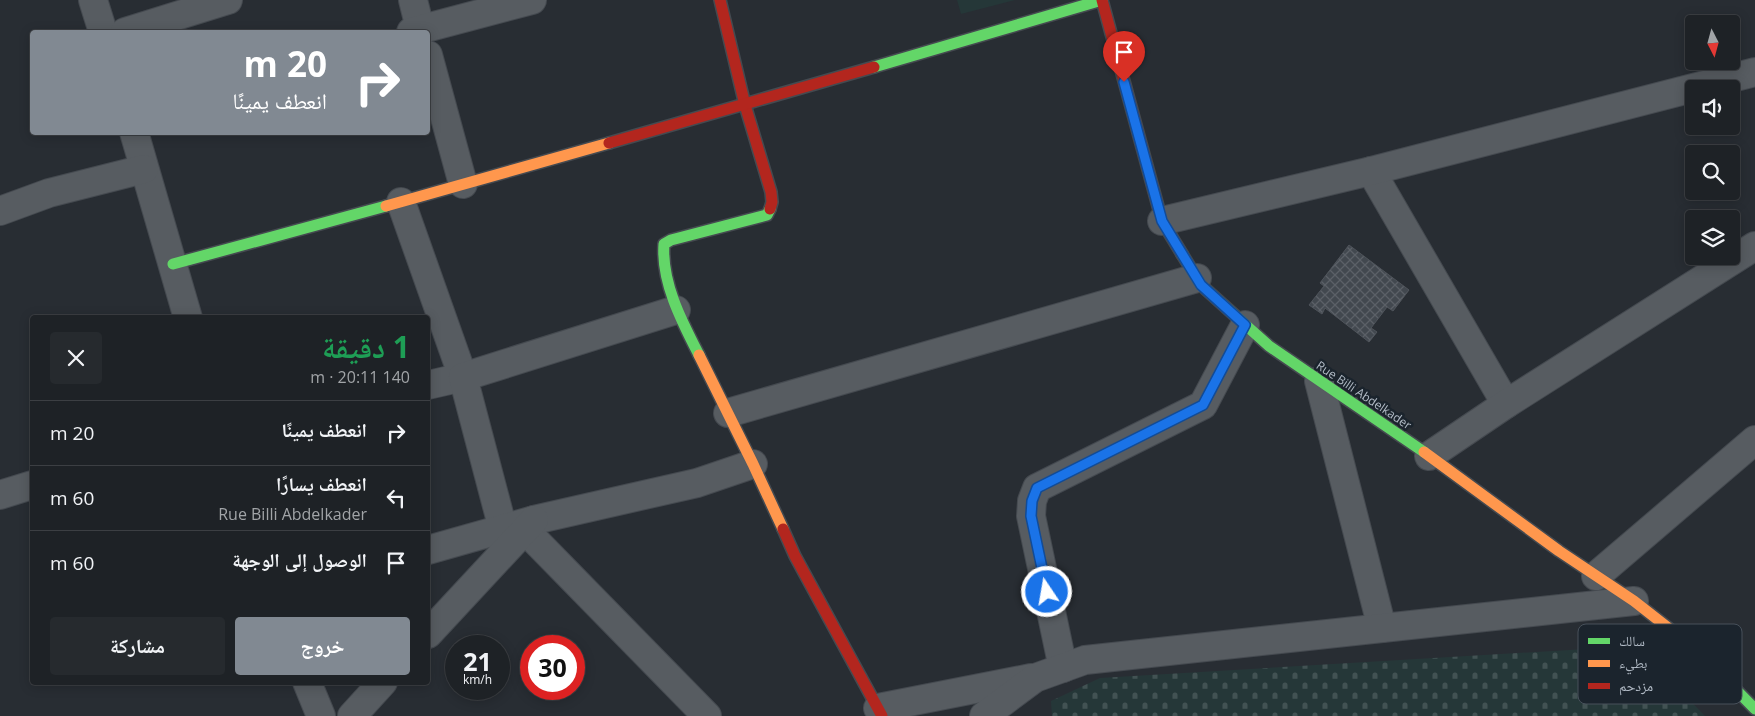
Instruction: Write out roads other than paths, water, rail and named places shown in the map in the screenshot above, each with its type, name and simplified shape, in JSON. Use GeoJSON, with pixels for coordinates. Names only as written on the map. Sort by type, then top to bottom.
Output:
{"type":"FeatureCollection","features":[{"type":"Feature","properties":{"kind":"street"},"geometry":{"type":"LineString","coordinates":[[93,0],[103,30]]}},
{"type":"Feature","properties":{"kind":"street"},"geometry":{"type":"LineString","coordinates":[[131,30],[228,0]]}},
{"type":"Feature","properties":{"kind":"street"},"geometry":{"type":"LineString","coordinates":[[413,0],[419,30]]}},
{"type":"Feature","properties":{"kind":"street"},"geometry":{"type":"LineString","coordinates":[[430,34],[532,0]]}},
{"type":"Feature","properties":{"kind":"street"},"geometry":{"type":"LineString","coordinates":[[720,0],[745,105],[771,192],[772,208],[767,214],[671,240],[664,244],[663,257],[676,310],[753,464],[795,556],[880,712],[1052,672]]}},
{"type":"Feature","properties":{"kind":"street"},"geometry":{"type":"LineString","coordinates":[[173,264],[745,105],[1102,0]]}},
{"type":"Feature","properties":{"kind":"street","name":"Rue Billi Abdelkader"},"geometry":{"type":"LineString","coordinates":[[1102,0],[1162,221],[1201,285],[1269,346],[1429,456],[1596,576],[1634,601],[1663,624]]}},
{"type":"Feature","properties":{"kind":"street"},"geometry":{"type":"LineString","coordinates":[[430,71],[463,184]]}},
{"type":"Feature","properties":{"kind":"street"},"geometry":{"type":"LineString","coordinates":[[1162,221],[1371,171],[1755,72]]}},
{"type":"Feature","properties":{"kind":"street"},"geometry":{"type":"LineString","coordinates":[[135,135],[187,315]]}},
{"type":"Feature","properties":{"kind":"street"},"geometry":{"type":"LineString","coordinates":[[0,211],[49,193],[144,169]]}},
{"type":"Feature","properties":{"kind":"street"},"geometry":{"type":"LineString","coordinates":[[1371,171],[1506,404]]}},
{"type":"Feature","properties":{"kind":"street"},"geometry":{"type":"LineString","coordinates":[[401,202],[463,377],[520,526],[707,716]]}},
{"type":"Feature","properties":{"kind":"street"},"geometry":{"type":"LineString","coordinates":[[1429,456],[1506,404],[1755,246]]}},
{"type":"Feature","properties":{"kind":"street"},"geometry":{"type":"LineString","coordinates":[[728,413],[1197,278]]}},
{"type":"Feature","properties":{"kind":"street"},"geometry":{"type":"LineString","coordinates":[[430,385],[463,377],[676,310]]}},
{"type":"Feature","properties":{"kind":"street"},"geometry":{"type":"LineString","coordinates":[[1052,672],[1031,516],[1032,501],[1037,488],[1203,405],[1245,325]]}},
{"type":"Feature","properties":{"kind":"street"},"geometry":{"type":"LineString","coordinates":[[1319,381],[1382,628]]}},
{"type":"Feature","properties":{"kind":"street"},"geometry":{"type":"LineString","coordinates":[[1596,576],[1755,440]]}},
{"type":"Feature","properties":{"kind":"street"},"geometry":{"type":"LineString","coordinates":[[430,549],[697,483],[753,464]]}},
{"type":"Feature","properties":{"kind":"street"},"geometry":{"type":"LineString","coordinates":[[0,494],[30,486]]}},
{"type":"Feature","properties":{"kind":"street"},"geometry":{"type":"LineString","coordinates":[[430,632],[520,526]]}},
{"type":"Feature","properties":{"kind":"street"},"geometry":{"type":"LineString","coordinates":[[984,716],[1035,678],[1085,660],[1634,601]]}},
{"type":"Feature","properties":{"kind":"street"},"geometry":{"type":"LineString","coordinates":[[308,685],[321,716]]}},
{"type":"Feature","properties":{"kind":"street"},"geometry":{"type":"LineString","coordinates":[[352,716],[380,685]]}},
{"type":"Feature","properties":{"kind":"street","name":"Rue Billi Abdelkader"},"geometry":{"type":"LineString","coordinates":[[1742,695],[1755,709]]}}]}
